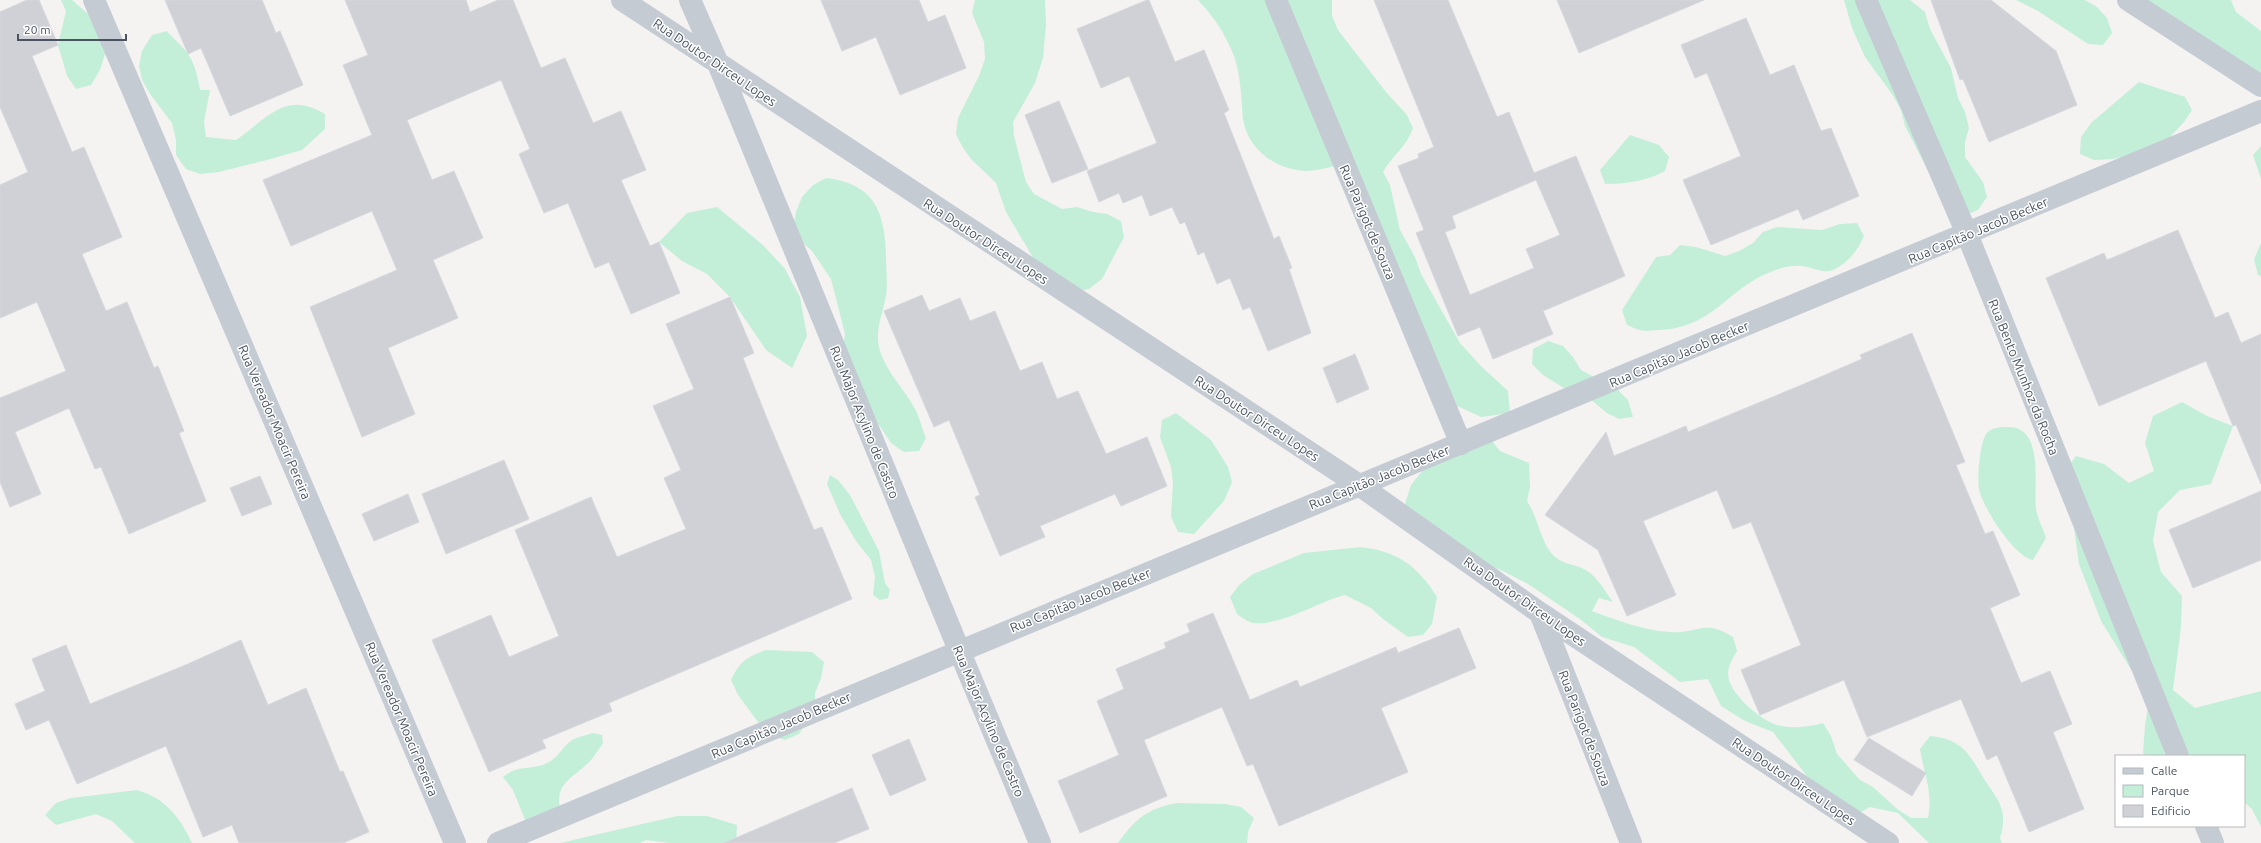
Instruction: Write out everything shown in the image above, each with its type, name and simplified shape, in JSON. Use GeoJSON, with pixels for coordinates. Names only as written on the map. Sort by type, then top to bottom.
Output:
{"type":"FeatureCollection","features":[{"type":"Feature","properties":{"kind":"street","name":"Rua Vereador Moacir Pereira"},"geometry":{"type":"LineString","coordinates":[[94,0],[455,843]]}},
{"type":"Feature","properties":{"kind":"street","name":"Rua Doutor Dirceu Lopes"},"geometry":{"type":"LineString","coordinates":[[622,0],[719,66],[1358,485],[1540,613],[1888,843]]}},
{"type":"Feature","properties":{"kind":"street","name":"Rua Major Acylino de Castro"},"geometry":{"type":"LineString","coordinates":[[690,0],[719,66],[1040,843]]}},
{"type":"Feature","properties":{"kind":"street","name":"Rua Parigot de Souza"},"geometry":{"type":"LineString","coordinates":[[1276,0],[1461,444]]}},
{"type":"Feature","properties":{"kind":"street","name":"Rua Bento Munhoz da Rocha"},"geometry":{"type":"LineString","coordinates":[[1866,0],[1967,234],[2178,755]]}},
{"type":"Feature","properties":{"kind":"street"},"geometry":{"type":"LineString","coordinates":[[2128,0],[2261,86]]}},
{"type":"Feature","properties":{"kind":"street","name":"Rua Capitão Jacob Becker"},"geometry":{"type":"LineString","coordinates":[[498,843],[959,650],[1461,444],[2261,111]]}},
{"type":"Feature","properties":{"kind":"street","name":"Rua Parigot de Souza"},"geometry":{"type":"LineString","coordinates":[[1540,613],[1631,843]]}},
{"type":"Feature","properties":{"kind":"street"},"geometry":{"type":"LineString","coordinates":[[2206,827],[2213,843]]}},
{"type":"Feature","properties":{"kind":"green space"},"geometry":{"type":"Polygon","coordinates":[[[61,0],[72,0],[94,19],[105,54],[100,70],[91,85],[76,89],[67,76],[58,45],[66,11],[61,0]]]}},
{"type":"Feature","properties":{"kind":"green space"},"geometry":{"type":"Polygon","coordinates":[[[975,0],[1045,0],[1046,25],[1043,58],[1035,83],[1013,122],[1014,136],[1026,182],[1034,194],[1062,209],[1077,207],[1093,212],[1107,214],[1121,221],[1124,237],[1102,279],[1089,289],[1074,292],[1038,266],[1006,212],[996,183],[972,160],[963,148],[956,134],[958,118],[979,76],[985,59],[984,42],[972,13],[975,0]]]}},
{"type":"Feature","properties":{"kind":"green space"},"geometry":{"type":"Polygon","coordinates":[[[1198,0],[1332,0],[1332,16],[1338,30],[1386,92],[1407,115],[1413,128],[1404,145],[1383,172],[1390,185],[1400,230],[1415,257],[1421,274],[1460,343],[1481,366],[1508,391],[1510,413],[1481,417],[1455,405],[1335,166],[1309,171],[1294,169],[1274,162],[1257,149],[1246,130],[1243,119],[1238,74],[1232,51],[1220,27],[1198,0]]]}},
{"type":"Feature","properties":{"kind":"green space"},"geometry":{"type":"Polygon","coordinates":[[[1844,0],[1910,0],[1925,12],[1930,29],[1951,68],[1958,98],[1965,112],[1969,128],[1965,142],[1965,157],[1983,182],[1987,197],[1978,210],[1964,216],[1927,169],[1905,126],[1901,110],[1892,94],[1865,57],[1852,28],[1844,0]]]}},
{"type":"Feature","properties":{"kind":"green space"},"geometry":{"type":"Polygon","coordinates":[[[2016,0],[2085,0],[2097,7],[2107,18],[2112,33],[2103,45],[2088,44],[2038,11],[2016,0]]]}},
{"type":"Feature","properties":{"kind":"green space"},"geometry":{"type":"Polygon","coordinates":[[[2137,0],[2231,0],[2236,12],[2261,31],[2261,79],[2137,0]]]}},
{"type":"Feature","properties":{"kind":"green space"},"geometry":{"type":"Polygon","coordinates":[[[167,31],[186,51],[193,62],[200,90],[210,90],[204,122],[206,137],[236,140],[278,110],[288,106],[299,105],[311,107],[325,114],[325,129],[302,150],[219,172],[200,174],[186,169],[176,155],[176,140],[172,123],[150,94],[142,80],[139,66],[142,51],[152,35],[167,31]]]}},
{"type":"Feature","properties":{"kind":"green space"},"geometry":{"type":"Polygon","coordinates":[[[2139,82],[2185,97],[2192,110],[2184,122],[2159,149],[2113,159],[2094,160],[2080,154],[2081,137],[2091,123],[2139,82]]]}},
{"type":"Feature","properties":{"kind":"green space"},"geometry":{"type":"Polygon","coordinates":[[[1630,135],[1659,145],[1669,157],[1665,171],[1636,181],[1605,184],[1600,170],[1630,135]]]}},
{"type":"Feature","properties":{"kind":"green space"},"geometry":{"type":"Polygon","coordinates":[[[2261,146],[2261,179],[2253,155],[2261,146]]]}},
{"type":"Feature","properties":{"kind":"green space"},"geometry":{"type":"Polygon","coordinates":[[[826,178],[843,181],[856,187],[866,194],[874,203],[879,214],[885,241],[887,281],[886,296],[878,334],[879,347],[890,372],[911,401],[918,416],[926,438],[919,451],[904,452],[891,443],[873,416],[843,349],[845,334],[831,279],[812,251],[802,242],[793,228],[796,212],[802,197],[813,185],[826,178]]]}},
{"type":"Feature","properties":{"kind":"green space"},"geometry":{"type":"Polygon","coordinates":[[[717,207],[763,245],[785,269],[800,297],[807,336],[792,368],[766,350],[730,297],[707,274],[682,261],[659,242],[687,213],[717,207]]]}},
{"type":"Feature","properties":{"kind":"green space"},"geometry":{"type":"Polygon","coordinates":[[[1857,223],[1864,236],[1859,246],[1845,263],[1831,271],[1823,271],[1802,266],[1788,267],[1777,270],[1757,278],[1707,315],[1678,328],[1646,331],[1627,325],[1622,310],[1656,257],[1670,255],[1680,245],[1696,247],[1725,256],[1739,251],[1753,243],[1763,232],[1777,227],[1822,230],[1840,224],[1857,223]]]}},
{"type":"Feature","properties":{"kind":"green space"},"geometry":{"type":"Polygon","coordinates":[[[2261,243],[2261,276],[2258,275],[2254,259],[2261,243]]]}},
{"type":"Feature","properties":{"kind":"green space"},"geometry":{"type":"Polygon","coordinates":[[[1548,341],[1563,346],[1573,357],[1581,370],[1617,389],[1628,400],[1633,417],[1619,419],[1607,413],[1583,393],[1567,390],[1543,375],[1532,364],[1533,349],[1548,341]]]}},
{"type":"Feature","properties":{"kind":"green space"},"geometry":{"type":"Polygon","coordinates":[[[2182,402],[2207,416],[2233,426],[2211,484],[2180,490],[2158,512],[2153,541],[2161,572],[2182,596],[2181,627],[2173,690],[2195,708],[2261,691],[2261,827],[2252,809],[2245,803],[2245,755],[2146,755],[2143,753],[2145,725],[2150,694],[2132,671],[2101,621],[2079,564],[2071,506],[2059,478],[2076,456],[2104,464],[2129,483],[2154,471],[2145,443],[2153,416],[2182,402]]]}},
{"type":"Feature","properties":{"kind":"green space"},"geometry":{"type":"Polygon","coordinates":[[[1176,413],[1211,440],[1228,467],[1232,482],[1224,501],[1194,534],[1178,532],[1171,517],[1173,483],[1171,467],[1160,437],[1162,420],[1176,413]]]}},
{"type":"Feature","properties":{"kind":"green space"},"geometry":{"type":"Polygon","coordinates":[[[2009,427],[2020,430],[2028,437],[2033,447],[2036,473],[2036,509],[2046,538],[2033,560],[2025,557],[2008,541],[1992,518],[1981,497],[1979,489],[1978,477],[1984,438],[1988,432],[1993,429],[2009,427]]]}},
{"type":"Feature","properties":{"kind":"green space"},"geometry":{"type":"Polygon","coordinates":[[[1488,436],[1500,451],[1529,463],[1530,487],[1527,501],[1550,551],[1561,561],[1582,568],[1592,574],[1613,602],[1599,598],[1592,611],[1640,627],[1659,631],[1679,632],[1707,628],[1723,631],[1733,637],[1737,651],[1730,664],[1728,676],[1736,693],[1742,700],[1764,719],[1777,725],[1800,727],[1823,723],[1831,736],[1837,754],[1860,780],[1873,787],[1897,809],[1911,818],[1928,818],[1929,791],[1920,749],[1930,736],[1951,741],[1965,750],[1999,802],[2003,814],[2000,838],[2002,843],[1929,843],[1898,813],[1870,807],[1852,817],[1809,779],[1773,732],[1745,721],[1721,706],[1708,679],[1680,682],[1634,647],[1602,637],[1580,619],[1528,584],[1501,570],[1472,561],[1402,513],[1411,485],[1431,460],[1488,436]]]}},
{"type":"Feature","properties":{"kind":"green space"},"geometry":{"type":"Polygon","coordinates":[[[830,475],[838,480],[850,495],[879,551],[885,583],[890,590],[888,598],[880,600],[873,595],[875,577],[871,560],[856,541],[840,514],[827,484],[830,475]]]}},
{"type":"Feature","properties":{"kind":"green space"},"geometry":{"type":"Polygon","coordinates":[[[1361,547],[1374,549],[1396,556],[1414,569],[1430,586],[1437,597],[1432,624],[1423,635],[1408,637],[1383,619],[1371,608],[1345,595],[1276,621],[1253,623],[1237,614],[1230,597],[1239,585],[1253,574],[1304,553],[1361,547]]]}},
{"type":"Feature","properties":{"kind":"green space"},"geometry":{"type":"Polygon","coordinates":[[[766,650],[812,652],[824,662],[821,678],[815,693],[815,708],[799,734],[785,740],[767,734],[738,695],[731,680],[745,660],[766,650]]]}},
{"type":"Feature","properties":{"kind":"green space"},"geometry":{"type":"Polygon","coordinates":[[[593,733],[602,735],[603,743],[590,761],[562,787],[559,800],[560,809],[526,822],[513,790],[503,777],[515,770],[536,767],[549,762],[573,740],[593,733]]]}},
{"type":"Feature","properties":{"kind":"green space"},"geometry":{"type":"Polygon","coordinates":[[[137,790],[164,803],[177,817],[192,843],[135,843],[112,821],[96,814],[56,825],[45,815],[56,803],[71,798],[137,790]]]}},
{"type":"Feature","properties":{"kind":"green space"},"geometry":{"type":"Polygon","coordinates":[[[1176,803],[1225,804],[1241,807],[1254,818],[1248,832],[1247,843],[1118,843],[1130,827],[1142,816],[1157,808],[1176,803]]]}},
{"type":"Feature","properties":{"kind":"green space"},"geometry":{"type":"Polygon","coordinates":[[[677,816],[707,816],[737,825],[736,843],[669,843],[646,840],[640,843],[560,843],[677,816]]]}},
{"type":"Feature","properties":{"kind":"building"},"geometry":{"type":"Polygon","coordinates":[[[27,0],[39,0],[58,45],[32,56],[72,152],[84,147],[122,237],[82,254],[106,311],[127,302],[154,368],[158,366],[184,431],[179,433],[206,501],[129,534],[101,467],[95,469],[69,408],[15,432],[41,494],[10,507],[0,482],[0,398],[66,371],[37,302],[0,318],[0,185],[28,172],[0,107],[0,12],[27,0]]]}},
{"type":"Feature","properties":{"kind":"building"},"geometry":{"type":"Polygon","coordinates":[[[165,0],[262,0],[276,33],[280,31],[303,85],[230,116],[201,48],[188,54],[165,0]]]}},
{"type":"Feature","properties":{"kind":"building"},"geometry":{"type":"Polygon","coordinates":[[[345,0],[466,0],[470,12],[498,0],[513,0],[541,68],[565,58],[593,123],[621,111],[646,170],[621,180],[650,246],[659,242],[680,293],[631,314],[609,262],[595,268],[568,203],[544,213],[519,154],[530,149],[501,80],[407,120],[432,180],[454,171],[483,238],[433,260],[458,318],[388,348],[415,414],[362,437],[310,307],[397,270],[372,211],[291,246],[263,180],[372,135],[343,65],[368,55],[345,0]]]}},
{"type":"Feature","properties":{"kind":"building"},"geometry":{"type":"Polygon","coordinates":[[[821,0],[919,0],[928,22],[945,15],[966,68],[900,95],[876,37],[842,51],[821,0]]]}},
{"type":"Feature","properties":{"kind":"building"},"geometry":{"type":"Polygon","coordinates":[[[1149,0],[1175,62],[1204,50],[1229,110],[1224,113],[1274,239],[1279,236],[1292,268],[1289,269],[1311,333],[1268,351],[1250,307],[1243,310],[1230,278],[1217,284],[1204,252],[1198,255],[1185,222],[1180,224],[1172,207],[1150,216],[1142,195],[1123,203],[1119,193],[1099,202],[1087,171],[1157,143],[1129,76],[1101,88],[1077,29],[1149,0]]]}},
{"type":"Feature","properties":{"kind":"building"},"geometry":{"type":"Polygon","coordinates":[[[1374,0],[1448,0],[1497,117],[1509,112],[1534,173],[1576,156],[1625,276],[1543,311],[1553,334],[1493,359],[1480,327],[1458,336],[1416,233],[1424,230],[1398,166],[1419,158],[1418,154],[1434,147],[1374,0]],[[1536,180],[1452,216],[1456,228],[1445,232],[1470,295],[1534,268],[1526,249],[1560,235],[1536,180]]]}},
{"type":"Feature","properties":{"kind":"building"},"geometry":{"type":"Polygon","coordinates":[[[1557,0],[1704,0],[1579,53],[1557,0]]]}},
{"type":"Feature","properties":{"kind":"building"},"geometry":{"type":"Polygon","coordinates":[[[1931,0],[1991,0],[2056,51],[2077,105],[1989,142],[1963,79],[1960,80],[1931,0]]]}},
{"type":"Feature","properties":{"kind":"building"},"geometry":{"type":"Polygon","coordinates":[[[1746,18],[1770,75],[1794,65],[1821,131],[1831,128],[1859,196],[1803,220],[1798,209],[1711,245],[1683,180],[1741,156],[1707,73],[1695,78],[1681,45],[1746,18]]]}},
{"type":"Feature","properties":{"kind":"building"},"geometry":{"type":"Polygon","coordinates":[[[1059,101],[1088,169],[1052,183],[1025,115],[1059,101]]]}},
{"type":"Feature","properties":{"kind":"building"},"geometry":{"type":"Polygon","coordinates":[[[2178,230],[2215,318],[2228,312],[2241,343],[2261,334],[2261,484],[2236,425],[2233,426],[2206,361],[2099,406],[2046,278],[2104,253],[2107,260],[2178,230]]]}},
{"type":"Feature","properties":{"kind":"building"},"geometry":{"type":"Polygon","coordinates":[[[922,295],[929,311],[960,298],[970,321],[995,311],[1020,371],[1042,362],[1057,399],[1078,391],[1106,454],[1147,437],[1167,486],[1121,506],[1115,494],[1040,526],[1045,537],[1000,556],[975,497],[980,495],[949,420],[934,427],[884,311],[922,295]]]}},
{"type":"Feature","properties":{"kind":"building"},"geometry":{"type":"Polygon","coordinates":[[[730,297],[754,353],[743,358],[768,421],[814,530],[822,527],[852,599],[609,703],[612,711],[542,740],[546,748],[489,772],[432,640],[491,615],[509,657],[559,636],[515,530],[591,497],[617,557],[686,529],[664,478],[681,470],[653,406],[694,389],[666,324],[730,297]]]}},
{"type":"Feature","properties":{"kind":"building"},"geometry":{"type":"Polygon","coordinates":[[[1912,333],[1965,462],[1956,465],[1985,534],[1993,531],[2020,595],[1990,608],[2021,683],[2050,671],[2072,724],[2053,732],[2084,809],[2029,832],[1997,755],[1987,760],[1961,699],[1867,737],[1844,680],[1760,715],[1741,670],[1801,645],[1751,522],[1733,529],[1717,490],[1643,521],[1676,595],[1627,616],[1598,550],[1545,515],[1606,432],[1614,456],[1686,426],[1688,432],[1862,359],[1860,355],[1912,333]]]}},
{"type":"Feature","properties":{"kind":"building"},"geometry":{"type":"Polygon","coordinates":[[[1355,354],[1369,389],[1337,403],[1323,368],[1355,354]]]}},
{"type":"Feature","properties":{"kind":"building"},"geometry":{"type":"Polygon","coordinates":[[[504,460],[529,519],[446,554],[422,494],[504,460]]]}},
{"type":"Feature","properties":{"kind":"building"},"geometry":{"type":"Polygon","coordinates":[[[260,476],[272,504],[242,516],[230,488],[260,476]]]}},
{"type":"Feature","properties":{"kind":"building"},"geometry":{"type":"Polygon","coordinates":[[[2261,491],[2261,560],[2193,588],[2169,530],[2261,491]]]}},
{"type":"Feature","properties":{"kind":"building"},"geometry":{"type":"Polygon","coordinates":[[[408,494],[419,522],[374,541],[362,514],[408,494]]]}},
{"type":"Feature","properties":{"kind":"building"},"geometry":{"type":"Polygon","coordinates":[[[1213,613],[1250,700],[1297,680],[1300,687],[1396,647],[1398,653],[1459,628],[1476,668],[1381,708],[1408,772],[1279,826],[1253,764],[1247,766],[1222,707],[1144,740],[1167,796],[1080,833],[1058,781],[1119,755],[1097,701],[1124,689],[1116,669],[1166,648],[1164,643],[1190,632],[1187,624],[1213,613]]]}},
{"type":"Feature","properties":{"kind":"building"},"geometry":{"type":"Polygon","coordinates":[[[241,640],[268,705],[306,688],[340,772],[343,771],[369,832],[343,843],[239,843],[232,825],[203,837],[166,746],[77,784],[49,720],[26,730],[15,704],[45,691],[32,659],[66,645],[90,704],[188,664],[241,640]]]}},
{"type":"Feature","properties":{"kind":"building"},"geometry":{"type":"Polygon","coordinates":[[[1869,738],[1926,773],[1912,796],[1854,760],[1869,738]]]}},
{"type":"Feature","properties":{"kind":"building"},"geometry":{"type":"Polygon","coordinates":[[[909,739],[926,780],[890,796],[872,755],[909,739]]]}},
{"type":"Feature","properties":{"kind":"building"},"geometry":{"type":"Polygon","coordinates":[[[852,788],[869,829],[834,843],[724,843],[852,788]]]}}]}
